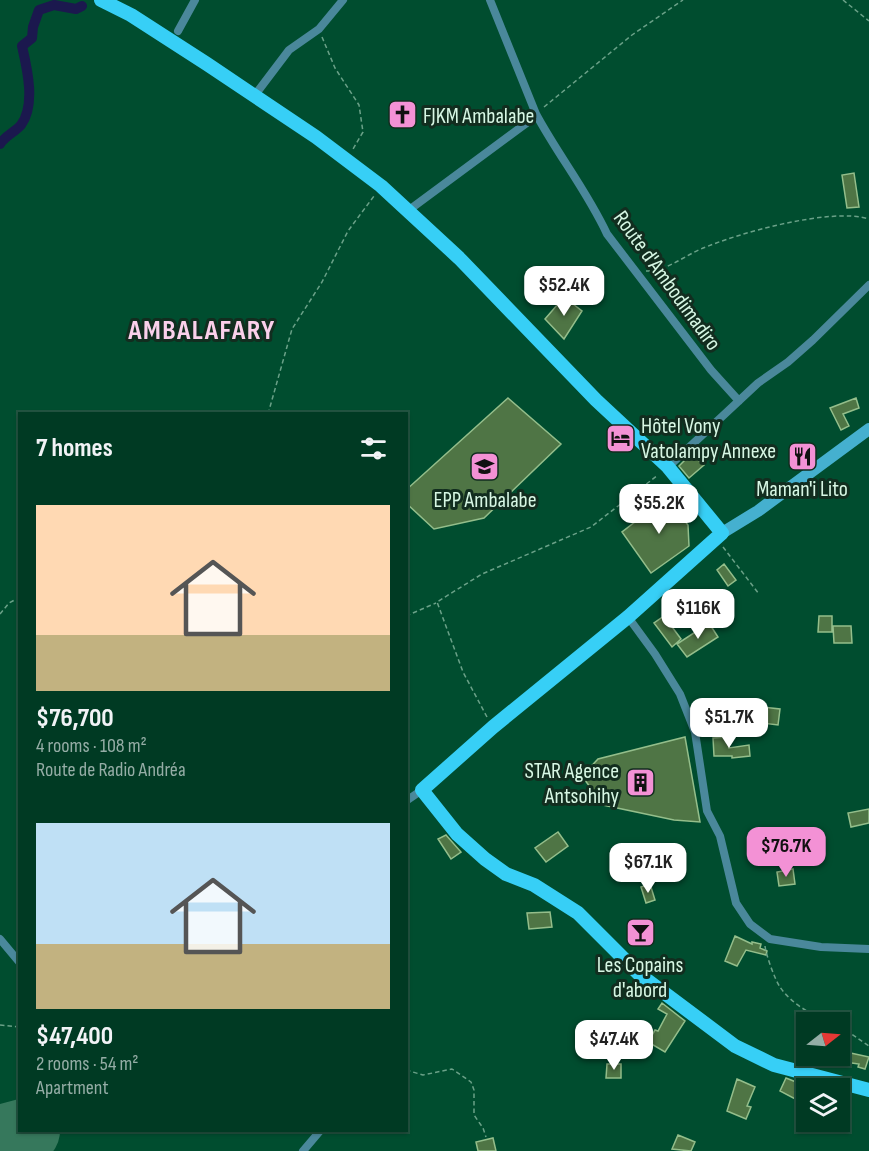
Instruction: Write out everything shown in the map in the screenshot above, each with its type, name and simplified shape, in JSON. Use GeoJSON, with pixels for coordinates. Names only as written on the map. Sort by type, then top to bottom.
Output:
{"type":"FeatureCollection","features":[{"type":"Feature","properties":{"kind":"main road"},"geometry":{"type":"LineString","coordinates":[[101,0],[131,15],[207,64],[412,207],[596,400],[668,467],[719,535],[628,617],[493,727],[422,790],[457,834],[485,859],[506,874],[534,885],[578,913],[639,974],[735,1046],[774,1065],[869,1090]]}},
{"type":"Feature","properties":{"kind":"street"},"geometry":{"type":"LineString","coordinates":[[178,31],[195,0]]}},
{"type":"Feature","properties":{"kind":"street"},"geometry":{"type":"LineString","coordinates":[[258,91],[289,50],[319,29],[343,0]]}},
{"type":"Feature","properties":{"kind":"street","name":"Route d'Ambodimadiro"},"geometry":{"type":"LineString","coordinates":[[490,0],[536,114],[595,208],[607,234],[711,370],[739,401]]}},
{"type":"Feature","properties":{"kind":"street"},"geometry":{"type":"LineString","coordinates":[[412,207],[536,114]]}},
{"type":"Feature","properties":{"kind":"street"},"geometry":{"type":"LineString","coordinates":[[668,467],[758,382],[788,362],[813,340],[869,285]]}},
{"type":"Feature","properties":{"kind":"street"},"geometry":{"type":"LineString","coordinates":[[719,535],[758,511],[869,429]]}},
{"type":"Feature","properties":{"kind":"street"},"geometry":{"type":"LineString","coordinates":[[628,617],[680,694],[695,732],[707,811],[720,836],[736,903],[750,924],[770,939],[821,947],[869,949]]}},
{"type":"Feature","properties":{"kind":"street"},"geometry":{"type":"LineString","coordinates":[[408,800],[422,790]]}},
{"type":"Feature","properties":{"kind":"street"},"geometry":{"type":"LineString","coordinates":[[0,939],[18,961]]}},
{"type":"Feature","properties":{"kind":"street"},"geometry":{"type":"LineString","coordinates":[[303,1151],[319,1132]]}},
{"type":"Feature","properties":{"kind":"path"},"geometry":{"type":"LineString","coordinates":[[536,114],[632,35],[683,0]]}},
{"type":"Feature","properties":{"kind":"path"},"geometry":{"type":"LineString","coordinates":[[843,0],[869,21]]}},
{"type":"Feature","properties":{"kind":"path"},"geometry":{"type":"LineString","coordinates":[[319,29],[335,68],[359,105],[363,132],[347,160]]}},
{"type":"Feature","properties":{"kind":"path"},"geometry":{"type":"LineString","coordinates":[[269,412],[292,329],[322,282],[348,231],[381,186]]}},
{"type":"Feature","properties":{"kind":"path"},"geometry":{"type":"LineString","coordinates":[[636,271],[660,271],[702,248],[781,225],[833,217],[862,216],[869,219]]}},
{"type":"Feature","properties":{"kind":"path"},"geometry":{"type":"LineString","coordinates":[[408,615],[437,602],[482,574],[591,527],[668,467]]}},
{"type":"Feature","properties":{"kind":"path"},"geometry":{"type":"LineString","coordinates":[[719,535],[759,594]]}},
{"type":"Feature","properties":{"kind":"path"},"geometry":{"type":"LineString","coordinates":[[0,614],[9,603],[18,598]]}},
{"type":"Feature","properties":{"kind":"path"},"geometry":{"type":"LineString","coordinates":[[437,602],[463,672],[493,727]]}},
{"type":"Feature","properties":{"kind":"path"},"geometry":{"type":"LineString","coordinates":[[763,933],[766,951],[779,986],[811,1012]]}},
{"type":"Feature","properties":{"kind":"path"},"geometry":{"type":"LineString","coordinates":[[0,1025],[18,1027]]}},
{"type":"Feature","properties":{"kind":"path"},"geometry":{"type":"LineString","coordinates":[[850,1033],[869,1046]]}},
{"type":"Feature","properties":{"kind":"path"},"geometry":{"type":"LineString","coordinates":[[408,1071],[423,1075],[452,1069],[471,1082],[474,1090],[474,1115],[486,1137]]}},
{"type":"Feature","properties":{"kind":"building"},"geometry":{"type":"Polygon","coordinates":[[[854,173],[859,207],[847,208],[842,175],[854,173]]]}},
{"type":"Feature","properties":{"kind":"building"},"geometry":{"type":"Polygon","coordinates":[[[564,297],[582,311],[564,339],[545,319],[564,297]]]}},
{"type":"Feature","properties":{"kind":"building","name":"EPP Ambalabe"},"geometry":{"type":"Polygon","coordinates":[[[508,398],[561,444],[484,518],[434,529],[408,505],[408,488],[508,398]]]}},
{"type":"Feature","properties":{"kind":"building"},"geometry":{"type":"Polygon","coordinates":[[[856,398],[859,408],[843,414],[849,426],[841,430],[830,408],[856,398]]]}},
{"type":"Feature","properties":{"kind":"building"},"geometry":{"type":"Polygon","coordinates":[[[691,454],[704,465],[689,478],[679,466],[691,454]]]}},
{"type":"Feature","properties":{"kind":"building"},"geometry":{"type":"Polygon","coordinates":[[[666,498],[688,525],[689,546],[651,573],[622,532],[666,498]]]}},
{"type":"Feature","properties":{"kind":"building"},"geometry":{"type":"Polygon","coordinates":[[[724,564],[736,580],[728,586],[717,570],[724,564]]]}},
{"type":"Feature","properties":{"kind":"building"},"geometry":{"type":"Polygon","coordinates":[[[664,616],[681,639],[672,647],[654,623],[664,616]]]}},
{"type":"Feature","properties":{"kind":"building"},"geometry":{"type":"Polygon","coordinates":[[[819,616],[832,616],[832,632],[818,632],[819,616]]]}},
{"type":"Feature","properties":{"kind":"building"},"geometry":{"type":"Polygon","coordinates":[[[709,623],[718,637],[687,657],[677,644],[709,623]]]}},
{"type":"Feature","properties":{"kind":"building"},"geometry":{"type":"Polygon","coordinates":[[[833,626],[851,626],[852,643],[834,643],[833,626]]]}},
{"type":"Feature","properties":{"kind":"building"},"geometry":{"type":"Polygon","coordinates":[[[754,702],[754,706],[780,709],[778,725],[755,722],[755,725],[744,725],[742,703],[754,702]]]}},
{"type":"Feature","properties":{"kind":"building","name":"STAR Agence Antsohihy"},"geometry":{"type":"Polygon","coordinates":[[[685,737],[700,822],[674,820],[603,805],[582,776],[598,759],[685,737]]]}},
{"type":"Feature","properties":{"kind":"building"},"geometry":{"type":"Polygon","coordinates":[[[728,737],[729,748],[749,745],[750,756],[732,758],[732,756],[714,756],[713,738],[728,737]]]}},
{"type":"Feature","properties":{"kind":"building"},"geometry":{"type":"Polygon","coordinates":[[[869,809],[869,823],[851,827],[848,813],[869,809]]]}},
{"type":"Feature","properties":{"kind":"building"},"geometry":{"type":"Polygon","coordinates":[[[558,832],[568,846],[546,862],[535,848],[558,832]]]}},
{"type":"Feature","properties":{"kind":"building"},"geometry":{"type":"Polygon","coordinates":[[[446,835],[461,852],[451,859],[438,839],[446,835]]]}},
{"type":"Feature","properties":{"kind":"building"},"geometry":{"type":"Polygon","coordinates":[[[793,869],[795,884],[779,886],[777,872],[793,869]]]}},
{"type":"Feature","properties":{"kind":"building"},"geometry":{"type":"Polygon","coordinates":[[[650,884],[655,900],[646,903],[641,887],[650,884]]]}},
{"type":"Feature","properties":{"kind":"building"},"geometry":{"type":"Polygon","coordinates":[[[550,912],[552,927],[529,929],[527,913],[550,912]]]}},
{"type":"Feature","properties":{"kind":"building"},"geometry":{"type":"Polygon","coordinates":[[[735,936],[752,944],[752,942],[761,944],[760,948],[767,951],[766,955],[746,950],[737,966],[725,961],[735,936]]]}},
{"type":"Feature","properties":{"kind":"building"},"geometry":{"type":"Polygon","coordinates":[[[662,1003],[685,1021],[665,1052],[648,1042],[655,1030],[658,1031],[667,1014],[658,1009],[662,1003]]]}},
{"type":"Feature","properties":{"kind":"building"},"geometry":{"type":"Polygon","coordinates":[[[850,1053],[869,1057],[865,1069],[858,1067],[859,1064],[850,1063],[850,1053]]]}},
{"type":"Feature","properties":{"kind":"building"},"geometry":{"type":"Polygon","coordinates":[[[607,1064],[621,1064],[621,1078],[606,1078],[607,1064]]]}},
{"type":"Feature","properties":{"kind":"building"},"geometry":{"type":"Polygon","coordinates":[[[786,1078],[796,1082],[796,1099],[780,1091],[786,1078]]]}},
{"type":"Feature","properties":{"kind":"building"},"geometry":{"type":"Polygon","coordinates":[[[737,1079],[755,1087],[747,1106],[751,1107],[746,1119],[727,1111],[737,1079]]]}},
{"type":"Feature","properties":{"kind":"building"},"geometry":{"type":"Polygon","coordinates":[[[678,1135],[695,1142],[691,1151],[672,1149],[678,1135]]]}},
{"type":"Feature","properties":{"kind":"building"},"geometry":{"type":"Polygon","coordinates":[[[493,1138],[496,1151],[478,1151],[476,1142],[493,1138]]]}},
{"type":"Feature","properties":{"kind":"waterway"},"geometry":{"type":"LineString","coordinates":[[0,144],[21,125],[26,117],[29,86],[22,46],[32,38],[39,10],[54,5],[76,9],[82,6]]}},
{"type":"Feature","properties":{"kind":"runway"},"geometry":{"type":"LineString","coordinates":[[0,1138],[23,1132]]}},
{"type":"Feature","properties":{"kind":"place","name":"FJKM Ambalabe"},"geometry":{"type":"Point","coordinates":[402,115]}},
{"type":"Feature","properties":{"kind":"place","name":"Hôtel Vony Vatolampy Annexe"},"geometry":{"type":"Point","coordinates":[620,438]}},
{"type":"Feature","properties":{"kind":"place","name":"Maman'i Lito"},"geometry":{"type":"Point","coordinates":[802,456]}},
{"type":"Feature","properties":{"kind":"place","name":"EPP Ambalabe"},"geometry":{"type":"Point","coordinates":[485,467]}},
{"type":"Feature","properties":{"kind":"place","name":"STAR Agence Antsohihy"},"geometry":{"type":"Point","coordinates":[640,783]}},
{"type":"Feature","properties":{"kind":"place","name":"Les Copains d'abord"},"geometry":{"type":"Point","coordinates":[640,932]}},
{"type":"Feature","properties":{"kind":"district","name":"AMBALAFARY"},"geometry":{"type":"Point","coordinates":[202,329]}}]}
